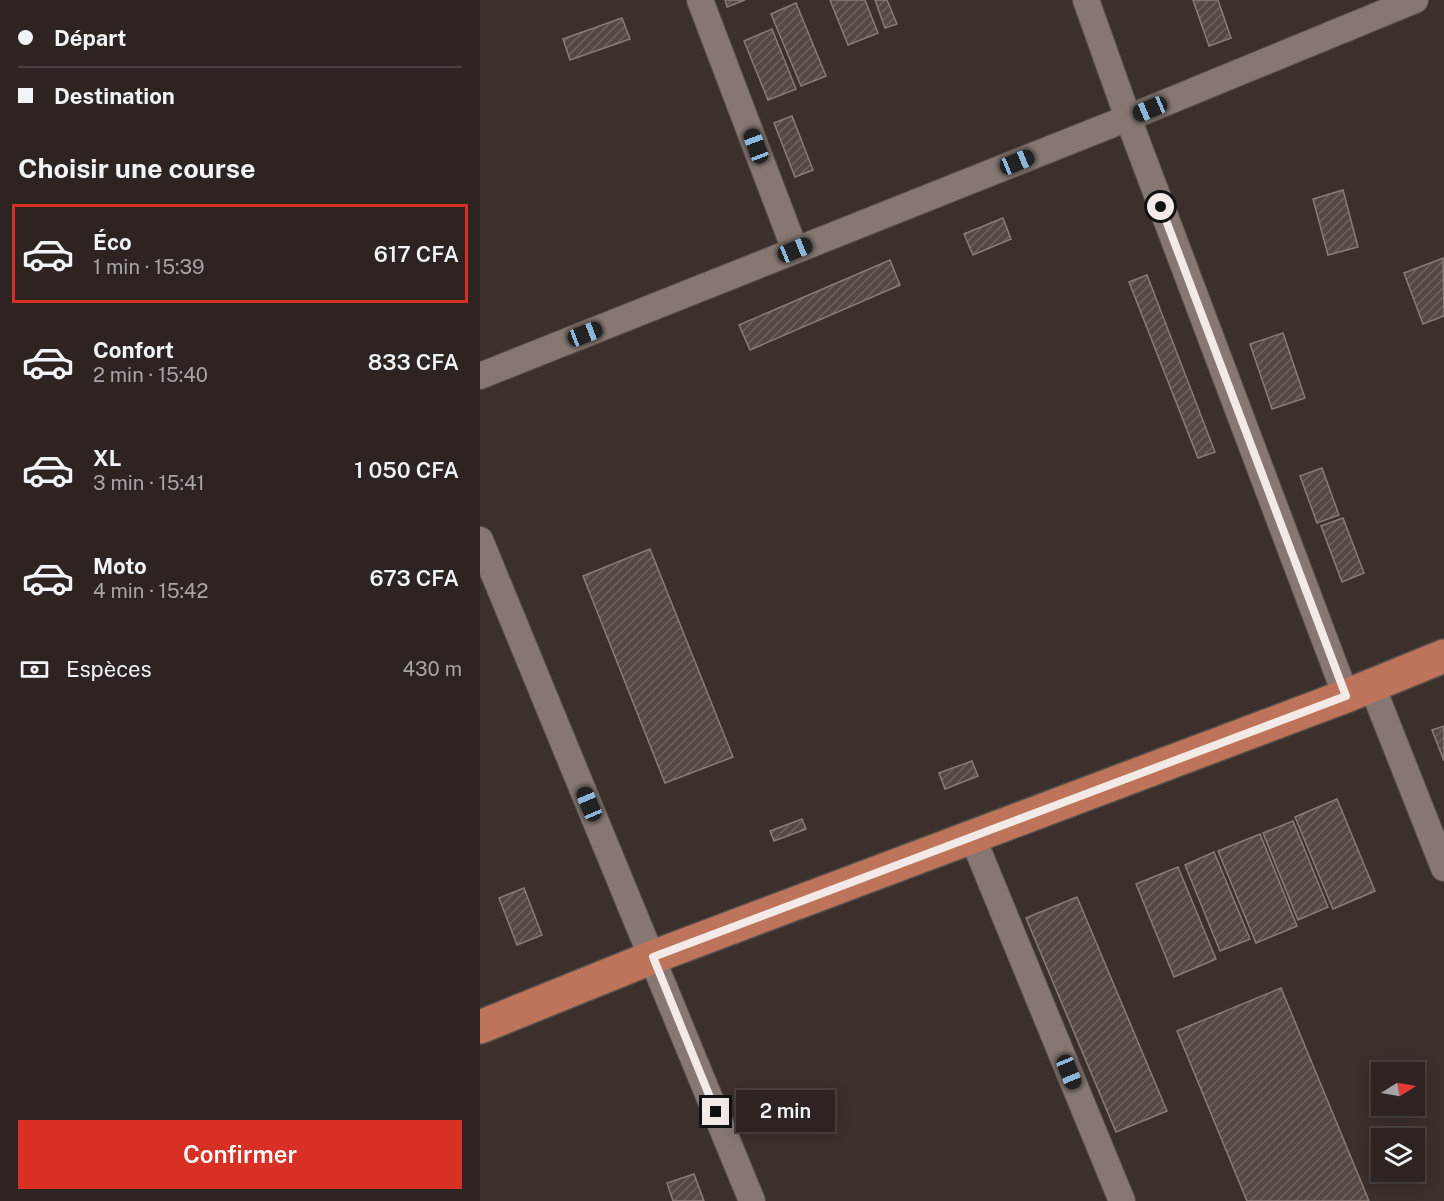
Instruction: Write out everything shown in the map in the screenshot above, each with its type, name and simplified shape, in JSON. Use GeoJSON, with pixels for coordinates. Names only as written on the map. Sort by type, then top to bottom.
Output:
{"type":"FeatureCollection","features":[{"type":"Feature","properties":{"kind":"main road"},"geometry":{"type":"LineString","coordinates":[[480,1027],[653,957],[1359,691],[1444,656]]}},
{"type":"Feature","properties":{"kind":"street"},"geometry":{"type":"LineString","coordinates":[[700,0],[795,250]]}},
{"type":"Feature","properties":{"kind":"street"},"geometry":{"type":"LineString","coordinates":[[1086,0],[1128,118],[1359,691],[1444,868]]}},
{"type":"Feature","properties":{"kind":"street"},"geometry":{"type":"LineString","coordinates":[[480,376],[1128,118],[1416,0]]}},
{"type":"Feature","properties":{"kind":"street"},"geometry":{"type":"LineString","coordinates":[[480,540],[752,1201]]}},
{"type":"Feature","properties":{"kind":"street"},"geometry":{"type":"LineString","coordinates":[[972,837],[1122,1201]]}},
{"type":"Feature","properties":{"kind":"building"},"geometry":{"type":"Polygon","coordinates":[[[725,0],[745,0],[727,7],[725,0]]]}},
{"type":"Feature","properties":{"kind":"building"},"geometry":{"type":"Polygon","coordinates":[[[830,0],[865,0],[878,33],[848,45],[830,0]]]}},
{"type":"Feature","properties":{"kind":"building"},"geometry":{"type":"Polygon","coordinates":[[[875,0],[887,0],[897,24],[885,28],[875,0]]]}},
{"type":"Feature","properties":{"kind":"building"},"geometry":{"type":"Polygon","coordinates":[[[1193,0],[1218,0],[1231,38],[1209,46],[1193,0]]]}},
{"type":"Feature","properties":{"kind":"building"},"geometry":{"type":"Polygon","coordinates":[[[796,3],[826,76],[801,86],[771,14],[796,3]]]}},
{"type":"Feature","properties":{"kind":"building"},"geometry":{"type":"Polygon","coordinates":[[[622,18],[630,39],[570,60],[563,39],[622,18]]]}},
{"type":"Feature","properties":{"kind":"building"},"geometry":{"type":"Polygon","coordinates":[[[772,29],[796,89],[768,100],[744,41],[772,29]]]}},
{"type":"Feature","properties":{"kind":"building"},"geometry":{"type":"Polygon","coordinates":[[[792,116],[813,170],[795,177],[774,123],[792,116]]]}},
{"type":"Feature","properties":{"kind":"building"},"geometry":{"type":"Polygon","coordinates":[[[1343,190],[1358,247],[1328,255],[1313,199],[1343,190]]]}},
{"type":"Feature","properties":{"kind":"building"},"geometry":{"type":"Polygon","coordinates":[[[1003,218],[1011,239],[973,255],[964,234],[1003,218]]]}},
{"type":"Feature","properties":{"kind":"building"},"geometry":{"type":"Polygon","coordinates":[[[1443,258],[1444,316],[1423,324],[1404,273],[1443,258]]]}},
{"type":"Feature","properties":{"kind":"building"},"geometry":{"type":"Polygon","coordinates":[[[890,260],[900,285],[750,350],[739,325],[890,260]]]}},
{"type":"Feature","properties":{"kind":"building"},"geometry":{"type":"Polygon","coordinates":[[[1147,275],[1215,452],[1198,458],[1129,282],[1147,275]]]}},
{"type":"Feature","properties":{"kind":"building"},"geometry":{"type":"Polygon","coordinates":[[[1283,333],[1305,398],[1272,409],[1250,344],[1283,333]]]}},
{"type":"Feature","properties":{"kind":"building"},"geometry":{"type":"Polygon","coordinates":[[[1322,468],[1339,515],[1317,523],[1300,476],[1322,468]]]}},
{"type":"Feature","properties":{"kind":"building"},"geometry":{"type":"Polygon","coordinates":[[[1343,518],[1364,573],[1342,582],[1321,526],[1343,518]]]}},
{"type":"Feature","properties":{"kind":"building"},"geometry":{"type":"Polygon","coordinates":[[[650,549],[733,757],[665,783],[583,576],[650,549]]]}},
{"type":"Feature","properties":{"kind":"building"},"geometry":{"type":"Polygon","coordinates":[[[1444,726],[1444,761],[1432,730],[1444,726]]]}},
{"type":"Feature","properties":{"kind":"building"},"geometry":{"type":"Polygon","coordinates":[[[972,761],[978,776],[945,789],[939,773],[972,761]]]}},
{"type":"Feature","properties":{"kind":"building"},"geometry":{"type":"Polygon","coordinates":[[[1337,799],[1375,891],[1333,909],[1295,817],[1337,799]]]}},
{"type":"Feature","properties":{"kind":"building"},"geometry":{"type":"Polygon","coordinates":[[[802,819],[806,829],[774,841],[770,831],[802,819]]]}},
{"type":"Feature","properties":{"kind":"building"},"geometry":{"type":"Polygon","coordinates":[[[1293,821],[1328,907],[1298,920],[1263,833],[1293,821]]]}},
{"type":"Feature","properties":{"kind":"building"},"geometry":{"type":"Polygon","coordinates":[[[1260,834],[1297,926],[1256,943],[1218,851],[1260,834]]]}},
{"type":"Feature","properties":{"kind":"building"},"geometry":{"type":"Polygon","coordinates":[[[1214,852],[1250,939],[1220,951],[1185,865],[1214,852]]]}},
{"type":"Feature","properties":{"kind":"building"},"geometry":{"type":"Polygon","coordinates":[[[1178,867],[1216,959],[1174,977],[1136,884],[1178,867]]]}},
{"type":"Feature","properties":{"kind":"building"},"geometry":{"type":"Polygon","coordinates":[[[524,888],[542,935],[517,945],[499,898],[524,888]]]}},
{"type":"Feature","properties":{"kind":"building"},"geometry":{"type":"Polygon","coordinates":[[[1077,897],[1167,1111],[1116,1132],[1026,918],[1077,897]]]}},
{"type":"Feature","properties":{"kind":"building"},"geometry":{"type":"Polygon","coordinates":[[[1281,988],[1369,1201],[1247,1201],[1177,1031],[1281,988]]]}},
{"type":"Feature","properties":{"kind":"building"},"geometry":{"type":"Polygon","coordinates":[[[694,1174],[704,1201],[673,1201],[667,1183],[694,1174]]]}},
{"type":"Feature","properties":{"kind":"route"},"geometry":{"type":"LineString","coordinates":[[716,1112],[653,957],[1346,696],[1161,207]]}}]}
